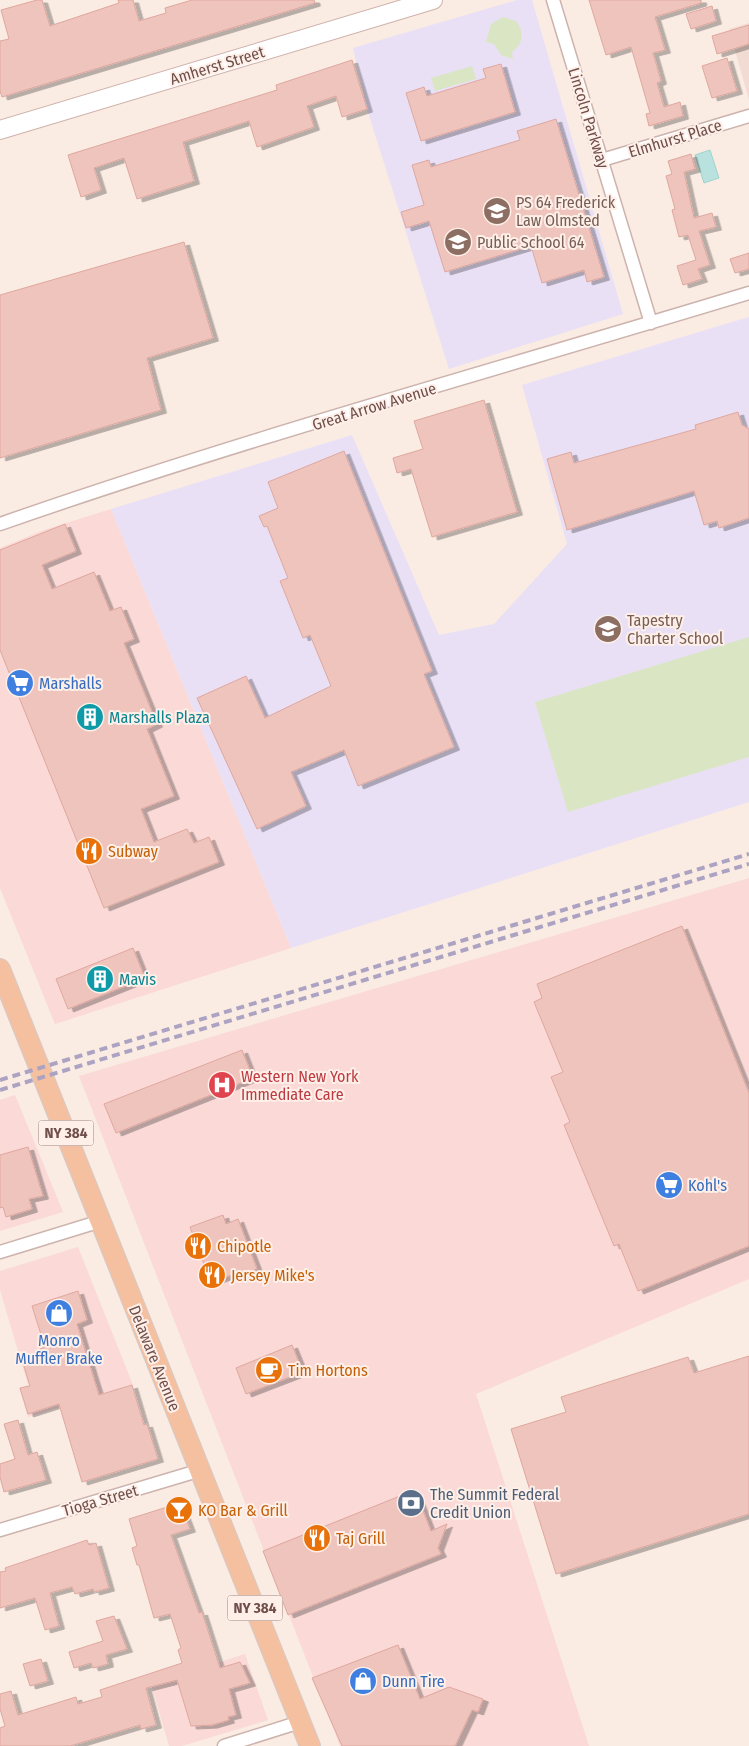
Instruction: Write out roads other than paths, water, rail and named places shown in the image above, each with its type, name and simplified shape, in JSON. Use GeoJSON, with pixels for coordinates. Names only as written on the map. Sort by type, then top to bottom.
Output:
{"type":"FeatureCollection","features":[{"type":"Feature","properties":{"kind":"main road","name":"Delaware Avenue"},"geometry":{"type":"LineString","coordinates":[[0,969],[310,1746]]}},
{"type":"Feature","properties":{"kind":"street","name":"Amherst Street"},"geometry":{"type":"LineString","coordinates":[[0,130],[433,0]]}},
{"type":"Feature","properties":{"kind":"street","name":"Lincoln Parkway"},"geometry":{"type":"LineString","coordinates":[[553,0],[651,323]]}},
{"type":"Feature","properties":{"kind":"street","name":"Elmhurst Place"},"geometry":{"type":"LineString","coordinates":[[602,160],[749,116]]}},
{"type":"Feature","properties":{"kind":"street","name":"Great Arrow Avenue"},"geometry":{"type":"LineString","coordinates":[[0,524],[113,486],[749,293]]}},
{"type":"Feature","properties":{"kind":"street"},"geometry":{"type":"LineString","coordinates":[[0,1252],[101,1221]]}},
{"type":"Feature","properties":{"kind":"street","name":"Tioga Street"},"geometry":{"type":"LineString","coordinates":[[0,1530],[201,1470]]}},
{"type":"Feature","properties":{"kind":"street"},"geometry":{"type":"LineString","coordinates":[[224,1746],[300,1722]]}},
{"type":"Feature","properties":{"kind":"water"},"geometry":{"type":"Polygon","coordinates":[[[710,150],[719,178],[704,183],[695,155],[710,150]]]}},
{"type":"Feature","properties":{"kind":"railway"},"geometry":{"type":"LineString","coordinates":[[0,1080],[749,854]]}},
{"type":"Feature","properties":{"kind":"railway"},"geometry":{"type":"LineString","coordinates":[[0,1090],[749,864]]}},
{"type":"Feature","properties":{"kind":"place","name":"PS 64 Frederick Law Olmsted"},"geometry":{"type":"Point","coordinates":[497,211]}},
{"type":"Feature","properties":{"kind":"place","name":"Public School 64"},"geometry":{"type":"Point","coordinates":[458,242]}},
{"type":"Feature","properties":{"kind":"place","name":"Tapestry Charter School"},"geometry":{"type":"Point","coordinates":[608,629]}},
{"type":"Feature","properties":{"kind":"place","name":"Marshalls"},"geometry":{"type":"Point","coordinates":[20,683]}},
{"type":"Feature","properties":{"kind":"place","name":"Marshalls Plaza"},"geometry":{"type":"Point","coordinates":[90,717]}},
{"type":"Feature","properties":{"kind":"place","name":"Subway"},"geometry":{"type":"Point","coordinates":[89,851]}},
{"type":"Feature","properties":{"kind":"place","name":"Mavis"},"geometry":{"type":"Point","coordinates":[100,979]}},
{"type":"Feature","properties":{"kind":"place","name":"Western New York Immediate Care"},"geometry":{"type":"Point","coordinates":[222,1085]}},
{"type":"Feature","properties":{"kind":"place","name":"Kohl's"},"geometry":{"type":"Point","coordinates":[669,1185]}},
{"type":"Feature","properties":{"kind":"place","name":"Chipotle"},"geometry":{"type":"Point","coordinates":[198,1246]}},
{"type":"Feature","properties":{"kind":"place","name":"Jersey Mike's"},"geometry":{"type":"Point","coordinates":[212,1275]}},
{"type":"Feature","properties":{"kind":"place","name":"Monro Muffler Brake"},"geometry":{"type":"Point","coordinates":[59,1313]}},
{"type":"Feature","properties":{"kind":"place","name":"Tim Hortons"},"geometry":{"type":"Point","coordinates":[269,1370]}},
{"type":"Feature","properties":{"kind":"place","name":"The Summit Federal Credit Union"},"geometry":{"type":"Point","coordinates":[411,1503]}},
{"type":"Feature","properties":{"kind":"place","name":"KO Bar & Grill"},"geometry":{"type":"Point","coordinates":[179,1510]}},
{"type":"Feature","properties":{"kind":"place","name":"Taj Grill"},"geometry":{"type":"Point","coordinates":[317,1538]}},
{"type":"Feature","properties":{"kind":"place","name":"Dunn Tire"},"geometry":{"type":"Point","coordinates":[363,1681]}}]}
